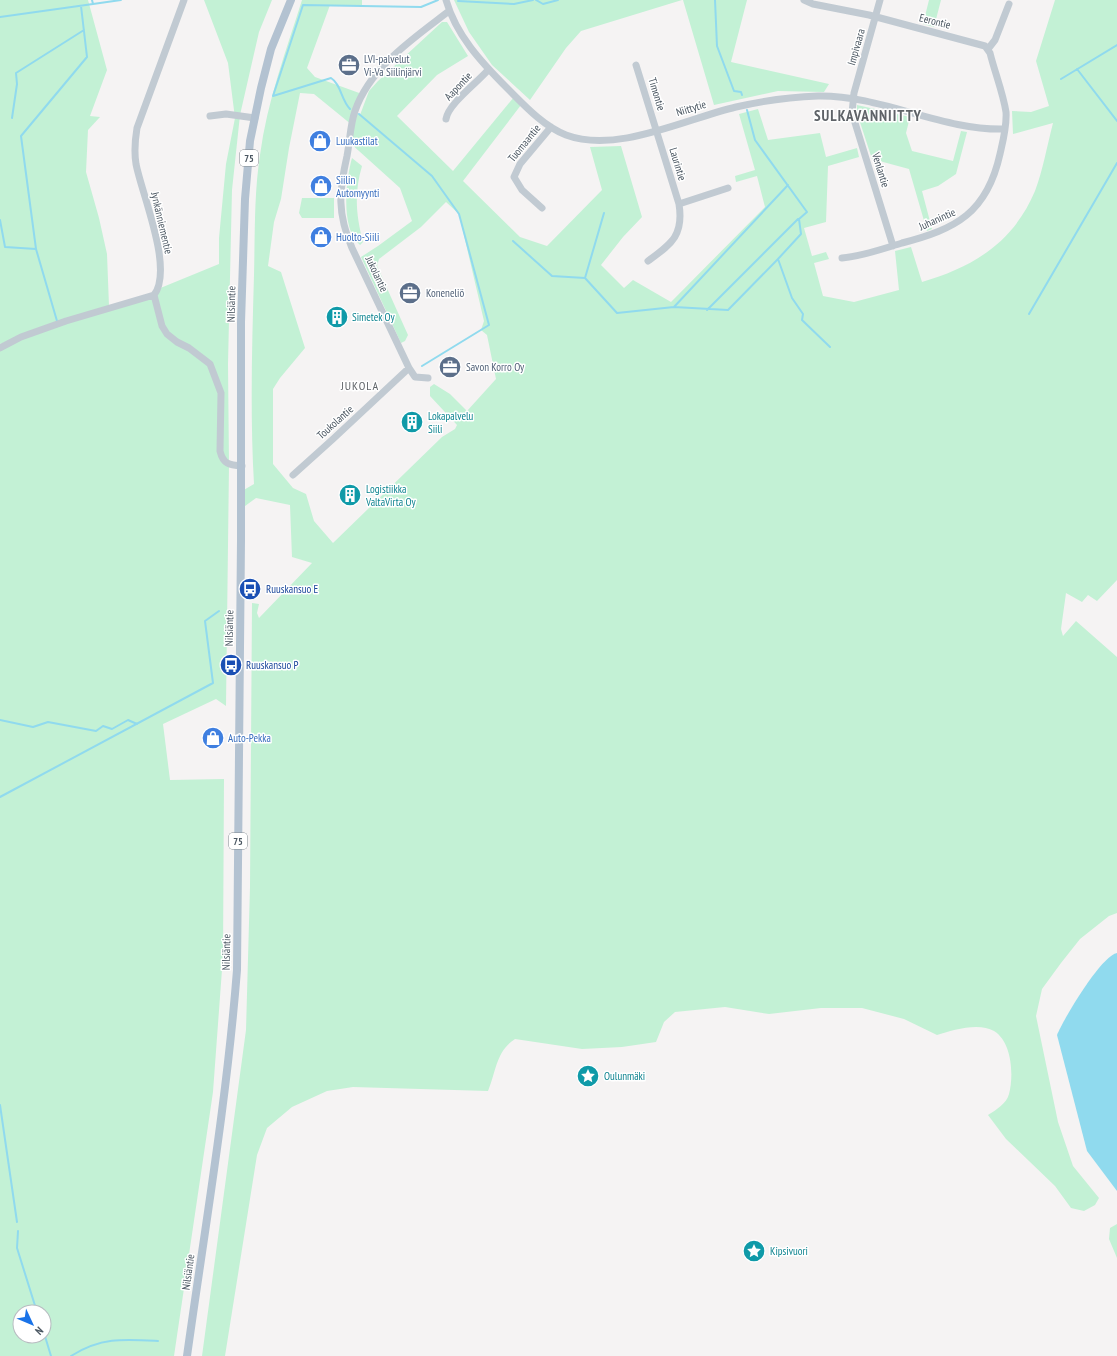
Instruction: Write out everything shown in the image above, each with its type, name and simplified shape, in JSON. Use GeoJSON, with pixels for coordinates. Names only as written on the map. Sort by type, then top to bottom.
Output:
{"type":"FeatureCollection","features":[{"type":"Feature","properties":{"kind":"main road","name":"Nilsiäntie"},"geometry":{"type":"LineString","coordinates":[[187,1356],[224,1100],[237,970],[242,466],[241,322],[245,199],[250,141],[255,118],[272,49],[291,0]]}},
{"type":"Feature","properties":{"kind":"street","name":"Jynkänniementie"},"geometry":{"type":"LineString","coordinates":[[154,295],[161,281],[159,248],[136,165],[135,140],[137,128],[184,0]]}},
{"type":"Feature","properties":{"kind":"street","name":"Niittytie"},"geometry":{"type":"LineString","coordinates":[[446,0],[449,11],[462,35],[488,70],[551,127],[567,135],[588,140],[606,141],[628,138],[711,113],[760,102],[819,96],[853,100],[897,108],[973,127],[1005,129]]}},
{"type":"Feature","properties":{"kind":"street","name":"Eerontie"},"geometry":{"type":"LineString","coordinates":[[804,0],[813,4],[876,17],[981,44],[988,49]]}},
{"type":"Feature","properties":{"kind":"street","name":"Impivaara"},"geometry":{"type":"LineString","coordinates":[[853,100],[880,0]]}},
{"type":"Feature","properties":{"kind":"street"},"geometry":{"type":"LineString","coordinates":[[1005,129],[1005,106],[988,49],[995,40],[1009,4]]}},
{"type":"Feature","properties":{"kind":"street","name":"Jukolantie"},"geometry":{"type":"LineString","coordinates":[[428,378],[416,377],[400,353],[345,231],[340,207],[341,182],[354,112],[362,94],[376,74],[395,54],[449,11]]}},
{"type":"Feature","properties":{"kind":"street","name":"Timontie"},"geometry":{"type":"LineString","coordinates":[[636,65],[656,130]]}},
{"type":"Feature","properties":{"kind":"street","name":"Aapontie"},"geometry":{"type":"LineString","coordinates":[[446,119],[447,115],[464,94],[488,70]]}},
{"type":"Feature","properties":{"kind":"street","name":"Venlantie"},"geometry":{"type":"LineString","coordinates":[[853,100],[852,113],[892,246]]}},
{"type":"Feature","properties":{"kind":"street"},"geometry":{"type":"LineString","coordinates":[[210,116],[226,114],[255,118]]}},
{"type":"Feature","properties":{"kind":"street","name":"Tuomaantie"},"geometry":{"type":"LineString","coordinates":[[542,208],[522,190],[514,177],[520,164],[551,127]]}},
{"type":"Feature","properties":{"kind":"street","name":"Juhanintie"},"geometry":{"type":"LineString","coordinates":[[842,258],[862,255],[944,230],[958,223],[972,212],[985,196],[997,170],[1005,129]]}},
{"type":"Feature","properties":{"kind":"street","name":"Laurintie"},"geometry":{"type":"LineString","coordinates":[[648,261],[660,252],[679,232],[681,218],[679,204],[656,130]]}},
{"type":"Feature","properties":{"kind":"street"},"geometry":{"type":"LineString","coordinates":[[679,204],[728,188]]}},
{"type":"Feature","properties":{"kind":"street"},"geometry":{"type":"LineString","coordinates":[[0,348],[21,337],[66,321],[154,295],[162,326],[167,334],[177,342],[190,348],[210,364],[221,393],[220,451],[222,460],[229,465],[242,466]]}},
{"type":"Feature","properties":{"kind":"street","name":"Toukolantie"},"geometry":{"type":"LineString","coordinates":[[292,475],[409,368]]}},
{"type":"Feature","properties":{"kind":"green space"},"geometry":{"type":"Polygon","coordinates":[[[0,0],[88,0],[107,70],[90,116],[100,117],[88,130],[86,172],[107,254],[109,306],[0,344],[0,0]]]}},
{"type":"Feature","properties":{"kind":"green space"},"geometry":{"type":"Polygon","coordinates":[[[204,0],[272,0],[259,32],[240,115],[232,190],[228,364],[229,465],[226,706],[216,699],[163,724],[170,780],[224,779],[223,956],[213,1092],[174,1356],[0,1356],[0,348],[21,337],[147,297],[158,289],[219,264],[219,238],[226,164],[235,118],[228,63],[204,0]]]}},
{"type":"Feature","properties":{"kind":"green space"},"geometry":{"type":"Polygon","coordinates":[[[302,0],[362,0],[362,5],[330,5],[307,68],[315,77],[362,94],[355,113],[360,115],[369,91],[378,81],[442,22],[447,22],[468,56],[437,75],[397,116],[453,171],[514,97],[521,105],[463,181],[520,237],[547,246],[602,190],[590,147],[621,146],[642,217],[623,237],[601,265],[624,288],[633,280],[671,302],[765,207],[757,176],[736,182],[735,176],[755,170],[739,114],[758,109],[768,140],[820,133],[826,157],[857,148],[859,157],[828,166],[826,222],[804,228],[812,256],[826,252],[829,259],[814,263],[823,296],[854,302],[899,290],[895,251],[911,247],[922,282],[958,269],[989,250],[1003,239],[1026,209],[1035,191],[1043,166],[1053,123],[1013,134],[1012,111],[1031,112],[1049,106],[1036,61],[1055,0],[1117,0],[1117,580],[1097,601],[1088,595],[1082,602],[1066,593],[1061,629],[1063,636],[1076,621],[1117,657],[1117,913],[1109,916],[1080,939],[1061,963],[1042,989],[1036,1016],[1058,1122],[1073,1166],[1099,1198],[1095,1205],[1084,1211],[1071,1208],[1055,1186],[1006,1139],[988,1115],[1001,1106],[1008,1097],[1011,1086],[1011,1069],[1005,1043],[1000,1036],[988,1028],[973,1027],[937,1035],[904,1019],[862,1008],[821,1008],[769,1014],[725,1007],[675,1012],[664,1022],[656,1042],[622,1047],[582,1049],[515,1039],[500,1056],[488,1091],[353,1087],[327,1091],[292,1107],[267,1128],[257,1155],[225,1356],[202,1356],[246,1030],[250,887],[252,603],[259,604],[257,613],[259,618],[312,563],[292,557],[290,505],[256,498],[241,509],[242,491],[254,484],[252,354],[255,215],[258,170],[263,135],[272,96],[302,0]],[[300,93],[281,199],[274,222],[268,266],[281,272],[305,348],[280,378],[273,389],[273,464],[293,488],[306,494],[314,521],[333,543],[442,437],[455,429],[457,425],[430,396],[430,387],[434,384],[450,394],[467,411],[496,379],[487,335],[481,330],[484,321],[459,214],[446,202],[421,227],[379,259],[377,266],[408,335],[405,341],[401,343],[361,257],[412,221],[400,188],[349,142],[352,125],[314,94],[300,93]]]}},
{"type":"Feature","properties":{"kind":"green space"},"geometry":{"type":"Polygon","coordinates":[[[454,0],[682,0],[581,31],[566,48],[530,100],[492,65],[469,32],[454,0]]]}},
{"type":"Feature","properties":{"kind":"green space"},"geometry":{"type":"Polygon","coordinates":[[[683,0],[747,0],[731,62],[829,84],[824,92],[778,91],[714,105],[683,0]]]}},
{"type":"Feature","properties":{"kind":"green space"},"geometry":{"type":"Polygon","coordinates":[[[929,0],[941,0],[934,27],[923,24],[929,0]]]}},
{"type":"Feature","properties":{"kind":"green space"},"geometry":{"type":"Polygon","coordinates":[[[857,105],[910,117],[906,133],[912,151],[953,161],[961,131],[967,132],[956,174],[938,186],[922,191],[932,229],[927,231],[909,169],[872,159],[857,113],[857,105]]]}},
{"type":"Feature","properties":{"kind":"green space"},"geometry":{"type":"Polygon","coordinates":[[[352,158],[362,166],[359,176],[357,195],[357,213],[363,242],[360,245],[354,238],[349,228],[347,216],[346,203],[348,178],[352,158]]]}},
{"type":"Feature","properties":{"kind":"green space"},"geometry":{"type":"Polygon","coordinates":[[[302,198],[334,198],[334,218],[302,218],[299,213],[302,198]]]}},
{"type":"Feature","properties":{"kind":"green space"},"geometry":{"type":"Polygon","coordinates":[[[1117,1224],[1117,1258],[1109,1239],[1110,1228],[1117,1224]]]}},
{"type":"Feature","properties":{"kind":"water"},"geometry":{"type":"Polygon","coordinates":[[[1117,953],[1117,1191],[1087,1151],[1057,1035],[1067,1015],[1093,976],[1110,957],[1117,953]]]}},
{"type":"Feature","properties":{"kind":"waterway"},"geometry":{"type":"LineString","coordinates":[[0,17],[93,4],[92,0]]}},
{"type":"Feature","properties":{"kind":"waterway"},"geometry":{"type":"LineString","coordinates":[[93,4],[121,0]]}},
{"type":"Feature","properties":{"kind":"waterway"},"geometry":{"type":"LineString","coordinates":[[273,96],[303,5],[421,7],[438,0]]}},
{"type":"Feature","properties":{"kind":"waterway"},"geometry":{"type":"LineString","coordinates":[[458,1],[514,4],[533,0]]}},
{"type":"Feature","properties":{"kind":"waterway"},"geometry":{"type":"LineString","coordinates":[[536,0],[543,4],[558,0]]}},
{"type":"Feature","properties":{"kind":"waterway"},"geometry":{"type":"LineString","coordinates":[[715,0],[717,46],[734,91],[741,92],[742,95]]}},
{"type":"Feature","properties":{"kind":"waterway"},"geometry":{"type":"LineString","coordinates":[[36,249],[21,136],[87,57],[81,6]]}},
{"type":"Feature","properties":{"kind":"waterway"},"geometry":{"type":"LineString","coordinates":[[12,118],[17,84],[16,73],[84,30]]}},
{"type":"Feature","properties":{"kind":"waterway"},"geometry":{"type":"LineString","coordinates":[[1061,79],[1117,45]]}},
{"type":"Feature","properties":{"kind":"waterway"},"geometry":{"type":"LineString","coordinates":[[1077,69],[1117,121]]}},
{"type":"Feature","properties":{"kind":"waterway"},"geometry":{"type":"LineString","coordinates":[[273,96],[331,78],[337,84],[350,109]]}},
{"type":"Feature","properties":{"kind":"waterway"},"geometry":{"type":"LineString","coordinates":[[747,110],[755,140],[807,212],[799,219],[801,234],[778,259],[792,298],[803,314],[802,320],[830,347]]}},
{"type":"Feature","properties":{"kind":"waterway"},"geometry":{"type":"LineString","coordinates":[[359,114],[432,176],[459,214],[489,325],[422,366]]}},
{"type":"Feature","properties":{"kind":"waterway"},"geometry":{"type":"LineString","coordinates":[[1029,314],[1117,163]]}},
{"type":"Feature","properties":{"kind":"waterway"},"geometry":{"type":"LineString","coordinates":[[604,213],[585,278],[617,313],[674,307],[788,185]]}},
{"type":"Feature","properties":{"kind":"waterway"},"geometry":{"type":"LineString","coordinates":[[707,310],[798,219]]}},
{"type":"Feature","properties":{"kind":"waterway"},"geometry":{"type":"LineString","coordinates":[[0,220],[5,247],[36,249],[57,321]]}},
{"type":"Feature","properties":{"kind":"waterway"},"geometry":{"type":"LineString","coordinates":[[513,241],[552,276],[585,278]]}},
{"type":"Feature","properties":{"kind":"waterway"},"geometry":{"type":"LineString","coordinates":[[674,307],[728,310],[778,259]]}},
{"type":"Feature","properties":{"kind":"waterway"},"geometry":{"type":"LineString","coordinates":[[0,797],[213,683],[205,621],[219,611]]}},
{"type":"Feature","properties":{"kind":"waterway"},"geometry":{"type":"LineString","coordinates":[[0,720],[33,727],[48,722],[96,731],[103,726],[112,729],[128,720],[137,724]]}},
{"type":"Feature","properties":{"kind":"waterway"},"geometry":{"type":"LineString","coordinates":[[0,1105],[17,1222]]}},
{"type":"Feature","properties":{"kind":"waterway"},"geometry":{"type":"LineString","coordinates":[[18,1231],[17,1248],[34,1304]]}},
{"type":"Feature","properties":{"kind":"waterway"},"geometry":{"type":"LineString","coordinates":[[71,1356],[92,1345],[103,1342],[123,1340],[158,1341]]}},
{"type":"Feature","properties":{"kind":"waterway"},"geometry":{"type":"LineString","coordinates":[[47,1344],[51,1356]]}},
{"type":"Feature","properties":{"kind":"place","name":"LVI-palvelut Vi-Va Siilinjärvi"},"geometry":{"type":"Point","coordinates":[349,65]}},
{"type":"Feature","properties":{"kind":"place","name":"Luukastilat"},"geometry":{"type":"Point","coordinates":[320,141]}},
{"type":"Feature","properties":{"kind":"place","name":"Siilin Automyynti"},"geometry":{"type":"Point","coordinates":[321,186]}},
{"type":"Feature","properties":{"kind":"place","name":"Huolto-Siili"},"geometry":{"type":"Point","coordinates":[321,237]}},
{"type":"Feature","properties":{"kind":"place","name":"Koneneliö"},"geometry":{"type":"Point","coordinates":[410,293]}},
{"type":"Feature","properties":{"kind":"place","name":"Simetek Oy"},"geometry":{"type":"Point","coordinates":[337,317]}},
{"type":"Feature","properties":{"kind":"place","name":"Savon Korro Oy"},"geometry":{"type":"Point","coordinates":[450,367]}},
{"type":"Feature","properties":{"kind":"place","name":"Lokapalvelu Siili"},"geometry":{"type":"Point","coordinates":[412,422]}},
{"type":"Feature","properties":{"kind":"place","name":"Logistiikka ValtaVirta Oy"},"geometry":{"type":"Point","coordinates":[350,495]}},
{"type":"Feature","properties":{"kind":"place","name":"Ruuskansuo E"},"geometry":{"type":"Point","coordinates":[250,589]}},
{"type":"Feature","properties":{"kind":"place","name":"Ruuskansuo P"},"geometry":{"type":"Point","coordinates":[231,665]}},
{"type":"Feature","properties":{"kind":"place","name":"Auto-Pekka"},"geometry":{"type":"Point","coordinates":[213,738]}},
{"type":"Feature","properties":{"kind":"place","name":"Oulunmäki"},"geometry":{"type":"Point","coordinates":[588,1076]}},
{"type":"Feature","properties":{"kind":"place","name":"Kipsivuori"},"geometry":{"type":"Point","coordinates":[754,1251]}},
{"type":"Feature","properties":{"kind":"district","name":"SULKAVANNIITTY"},"geometry":{"type":"Point","coordinates":[868,115]}},
{"type":"Feature","properties":{"kind":"district","name":"JUKOLA"},"geometry":{"type":"Point","coordinates":[360,385]}}]}
